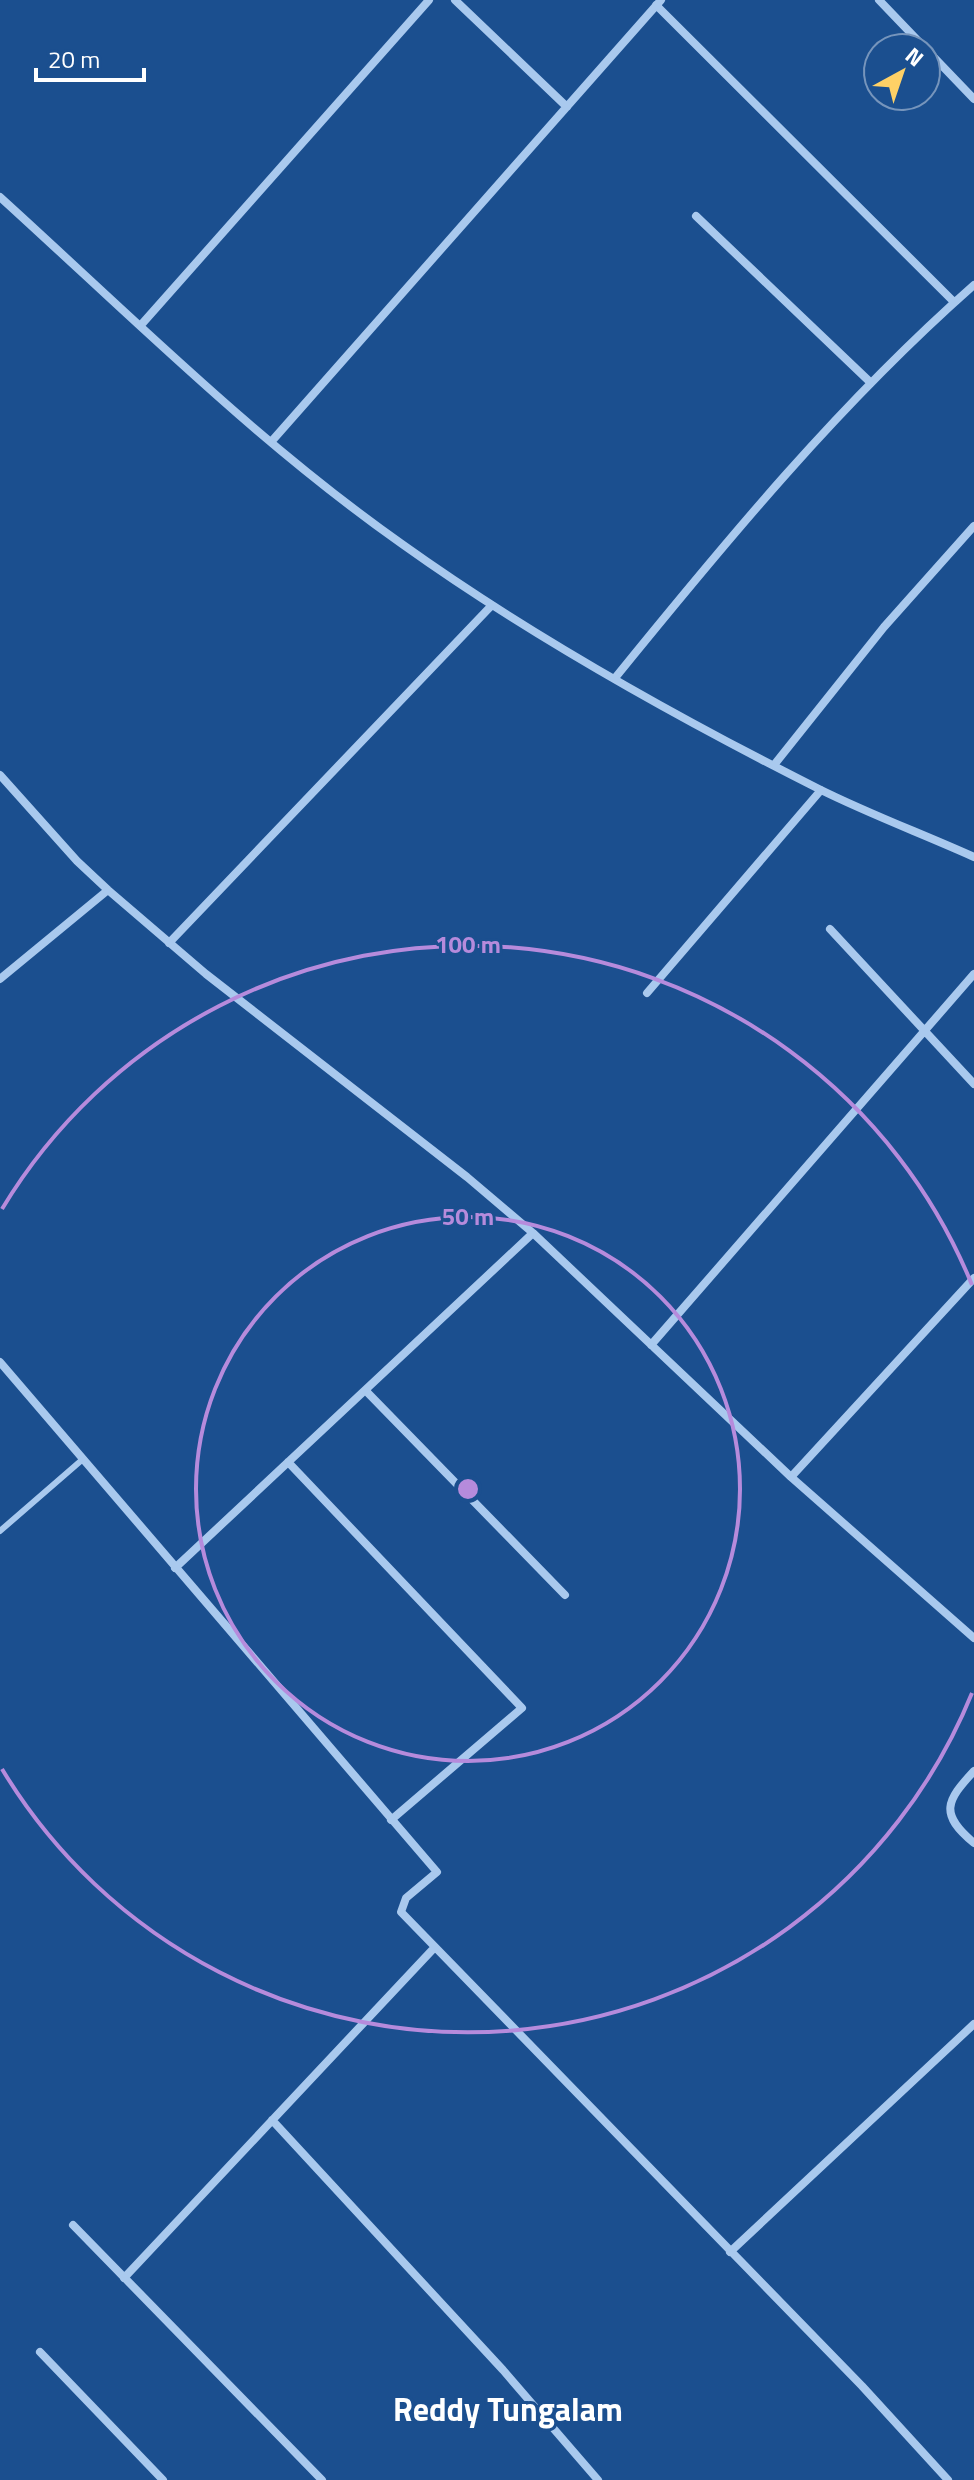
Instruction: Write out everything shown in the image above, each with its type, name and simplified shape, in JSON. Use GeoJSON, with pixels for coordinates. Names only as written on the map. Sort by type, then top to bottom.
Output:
{"type":"FeatureCollection","features":[{"type":"Feature","properties":{"kind":"street"},"geometry":{"type":"LineString","coordinates":[[141,325],[429,0]]}},
{"type":"Feature","properties":{"kind":"street"},"geometry":{"type":"LineString","coordinates":[[455,0],[567,107]]}},
{"type":"Feature","properties":{"kind":"street"},"geometry":{"type":"LineString","coordinates":[[879,0],[910,32]]}},
{"type":"Feature","properties":{"kind":"street"},"geometry":{"type":"LineString","coordinates":[[271,442],[658,2],[954,302]]}},
{"type":"Feature","properties":{"kind":"street"},"geometry":{"type":"LineString","coordinates":[[942,65],[974,99]]}},
{"type":"Feature","properties":{"kind":"street"},"geometry":{"type":"LineString","coordinates":[[0,197],[271,442],[402,544],[492,605],[724,740],[821,790],[974,857]]}},
{"type":"Feature","properties":{"kind":"street"},"geometry":{"type":"LineString","coordinates":[[696,216],[870,382]]}},
{"type":"Feature","properties":{"kind":"street"},"geometry":{"type":"LineString","coordinates":[[615,678],[803,454],[870,382],[974,285]]}},
{"type":"Feature","properties":{"kind":"street"},"geometry":{"type":"LineString","coordinates":[[774,765],[884,627],[974,526]]}},
{"type":"Feature","properties":{"kind":"street"},"geometry":{"type":"LineString","coordinates":[[169,943],[492,605]]}},
{"type":"Feature","properties":{"kind":"street"},"geometry":{"type":"LineString","coordinates":[[0,775],[77,861],[108,890],[169,943],[467,1177],[533,1233],[791,1477],[974,1638]]}},
{"type":"Feature","properties":{"kind":"street"},"geometry":{"type":"LineString","coordinates":[[647,993],[821,790]]}},
{"type":"Feature","properties":{"kind":"street"},"geometry":{"type":"LineString","coordinates":[[0,979],[108,890]]}},
{"type":"Feature","properties":{"kind":"street"},"geometry":{"type":"LineString","coordinates":[[830,929],[974,1084]]}},
{"type":"Feature","properties":{"kind":"street"},"geometry":{"type":"LineString","coordinates":[[651,1345],[974,974]]}},
{"type":"Feature","properties":{"kind":"street"},"geometry":{"type":"LineString","coordinates":[[175,1568],[533,1233]]}},
{"type":"Feature","properties":{"kind":"street"},"geometry":{"type":"LineString","coordinates":[[791,1477],[974,1278]]}},
{"type":"Feature","properties":{"kind":"street"},"geometry":{"type":"LineString","coordinates":[[0,1362],[437,1872],[406,1898],[401,1912],[862,2386],[948,2480]]}},
{"type":"Feature","properties":{"kind":"street"},"geometry":{"type":"LineString","coordinates":[[366,1391],[565,1595]]}},
{"type":"Feature","properties":{"kind":"street"},"geometry":{"type":"LineString","coordinates":[[288,1462],[522,1708],[391,1820]]}},
{"type":"Feature","properties":{"kind":"street"},"geometry":{"type":"LineString","coordinates":[[974,1771],[949,1803],[958,1829],[974,1843]]}},
{"type":"Feature","properties":{"kind":"street"},"geometry":{"type":"LineString","coordinates":[[124,2278],[435,1947]]}},
{"type":"Feature","properties":{"kind":"street"},"geometry":{"type":"LineString","coordinates":[[730,2252],[974,2024]]}},
{"type":"Feature","properties":{"kind":"street"},"geometry":{"type":"LineString","coordinates":[[272,2120],[503,2370],[598,2480]]}},
{"type":"Feature","properties":{"kind":"street"},"geometry":{"type":"LineString","coordinates":[[73,2225],[322,2480]]}},
{"type":"Feature","properties":{"kind":"street"},"geometry":{"type":"LineString","coordinates":[[40,2352],[163,2480]]}},
{"type":"Feature","properties":{"kind":"lane"},"geometry":{"type":"LineString","coordinates":[[0,1531],[83,1459]]}},
{"type":"Feature","properties":{"kind":"district","name":"Reddy Tungalam"},"geometry":{"type":"Point","coordinates":[508,2409]}}]}
